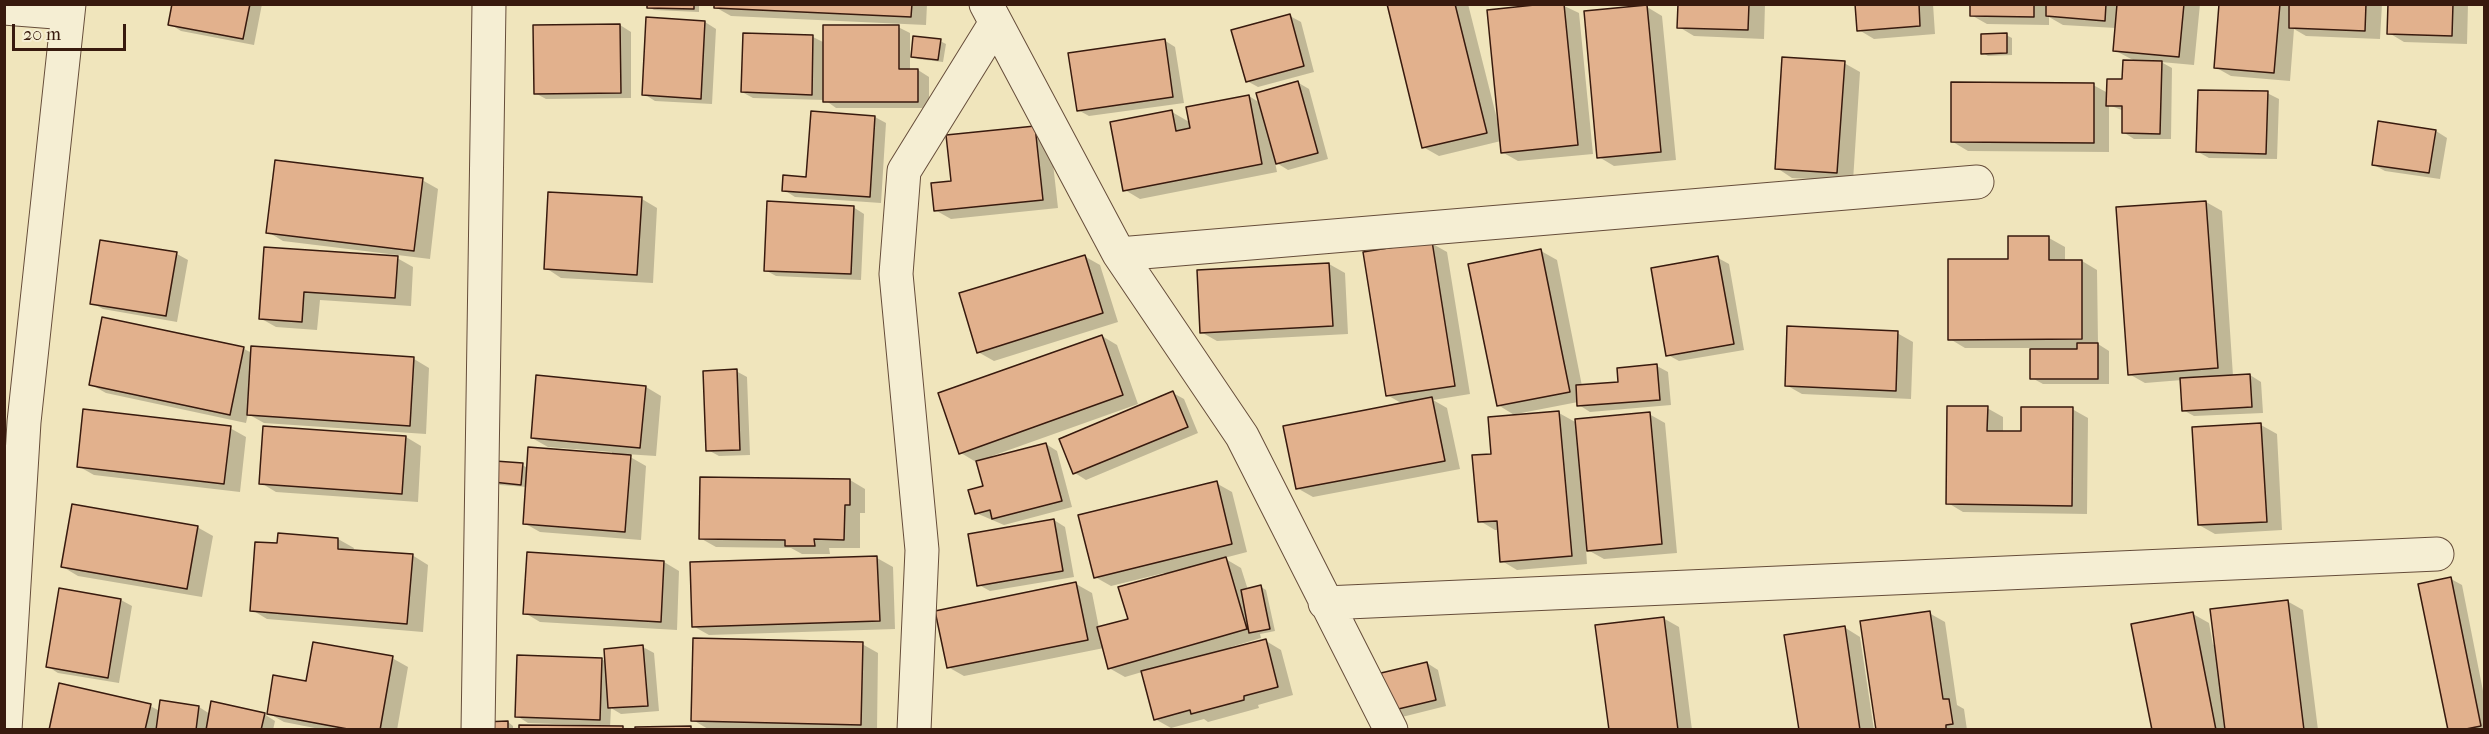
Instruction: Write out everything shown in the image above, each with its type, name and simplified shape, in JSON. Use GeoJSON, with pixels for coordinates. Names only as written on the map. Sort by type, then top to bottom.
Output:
{"type":"FeatureCollection","features":[{"type":"Feature","properties":{"kind":"street"},"geometry":{"type":"LineString","coordinates":[[478,729],[489,4]]}},
{"type":"Feature","properties":{"kind":"street"},"geometry":{"type":"LineString","coordinates":[[4,8],[68,9],[14,421],[5,729]]}},
{"type":"Feature","properties":{"kind":"street"},"geometry":{"type":"LineString","coordinates":[[990,14],[1119,254],[1242,436],[1391,729]]}},
{"type":"Feature","properties":{"kind":"street"},"geometry":{"type":"LineString","coordinates":[[914,729],[922,550],[896,274],[904,171],[990,14]]}},
{"type":"Feature","properties":{"kind":"street"},"geometry":{"type":"LineString","coordinates":[[1119,254],[1977,182]]}},
{"type":"Feature","properties":{"kind":"street"},"geometry":{"type":"LineString","coordinates":[[1325,603],[2437,554]]}},
{"type":"Feature","properties":{"kind":"building"},"geometry":{"type":"Polygon","coordinates":[[[172,4],[250,4],[243,39],[168,25],[172,4]]]}},
{"type":"Feature","properties":{"kind":"building"},"geometry":{"type":"Polygon","coordinates":[[[647,4],[694,4],[694,9],[647,8],[647,4]]]}},
{"type":"Feature","properties":{"kind":"building"},"geometry":{"type":"Polygon","coordinates":[[[714,4],[912,4],[911,17],[714,8],[714,4]]]}},
{"type":"Feature","properties":{"kind":"building"},"geometry":{"type":"Polygon","coordinates":[[[1387,4],[1455,4],[1487,133],[1422,148],[1387,4]]]}},
{"type":"Feature","properties":{"kind":"building"},"geometry":{"type":"Polygon","coordinates":[[[1564,4],[1578,145],[1501,153],[1487,10],[1564,4]]]}},
{"type":"Feature","properties":{"kind":"building"},"geometry":{"type":"Polygon","coordinates":[[[1678,4],[1749,4],[1748,30],[1677,28],[1678,4]]]}},
{"type":"Feature","properties":{"kind":"building"},"geometry":{"type":"Polygon","coordinates":[[[1855,4],[1919,4],[1920,26],[1857,31],[1855,4]]]}},
{"type":"Feature","properties":{"kind":"building"},"geometry":{"type":"Polygon","coordinates":[[[1970,4],[2034,4],[2034,17],[1970,16],[1970,4]]]}},
{"type":"Feature","properties":{"kind":"building"},"geometry":{"type":"Polygon","coordinates":[[[2046,4],[2106,4],[2105,21],[2046,16],[2046,4]]]}},
{"type":"Feature","properties":{"kind":"building"},"geometry":{"type":"Polygon","coordinates":[[[2117,4],[2184,4],[2179,57],[2113,51],[2117,4]]]}},
{"type":"Feature","properties":{"kind":"building"},"geometry":{"type":"Polygon","coordinates":[[[2219,4],[2280,4],[2274,73],[2214,68],[2219,4]]]}},
{"type":"Feature","properties":{"kind":"building"},"geometry":{"type":"Polygon","coordinates":[[[2289,4],[2366,4],[2365,31],[2289,28],[2289,4]]]}},
{"type":"Feature","properties":{"kind":"building"},"geometry":{"type":"Polygon","coordinates":[[[2388,4],[2453,4],[2452,36],[2387,34],[2388,4]]]}},
{"type":"Feature","properties":{"kind":"building"},"geometry":{"type":"Polygon","coordinates":[[[1647,5],[1661,152],[1597,158],[1584,11],[1647,5]]]}},
{"type":"Feature","properties":{"kind":"building"},"geometry":{"type":"Polygon","coordinates":[[[1290,14],[1304,66],[1246,82],[1231,30],[1290,14]]]}},
{"type":"Feature","properties":{"kind":"building"},"geometry":{"type":"Polygon","coordinates":[[[646,17],[705,21],[701,99],[642,95],[646,17]]]}},
{"type":"Feature","properties":{"kind":"building"},"geometry":{"type":"Polygon","coordinates":[[[620,24],[621,93],[534,94],[533,25],[620,24]]]}},
{"type":"Feature","properties":{"kind":"building"},"geometry":{"type":"Polygon","coordinates":[[[823,25],[899,25],[899,69],[918,69],[918,102],[823,102],[823,25]]]}},
{"type":"Feature","properties":{"kind":"building"},"geometry":{"type":"Polygon","coordinates":[[[743,33],[813,35],[812,95],[741,92],[743,33]]]}},
{"type":"Feature","properties":{"kind":"building"},"geometry":{"type":"Polygon","coordinates":[[[2007,33],[2007,53],[1981,54],[1981,34],[2007,33]]]}},
{"type":"Feature","properties":{"kind":"building"},"geometry":{"type":"Polygon","coordinates":[[[913,36],[941,39],[938,60],[911,57],[913,36]]]}},
{"type":"Feature","properties":{"kind":"building"},"geometry":{"type":"Polygon","coordinates":[[[1165,39],[1173,97],[1077,111],[1068,53],[1165,39]]]}},
{"type":"Feature","properties":{"kind":"building"},"geometry":{"type":"Polygon","coordinates":[[[1782,57],[1845,61],[1837,173],[1775,169],[1782,57]]]}},
{"type":"Feature","properties":{"kind":"building"},"geometry":{"type":"Polygon","coordinates":[[[2123,60],[2162,61],[2160,134],[2122,133],[2122,106],[2106,106],[2107,79],[2122,79],[2123,60]]]}},
{"type":"Feature","properties":{"kind":"building"},"geometry":{"type":"Polygon","coordinates":[[[1298,81],[1318,153],[1276,164],[1256,93],[1298,81]]]}},
{"type":"Feature","properties":{"kind":"building"},"geometry":{"type":"Polygon","coordinates":[[[1951,82],[2094,83],[2094,143],[1951,142],[1951,82]]]}},
{"type":"Feature","properties":{"kind":"building"},"geometry":{"type":"Polygon","coordinates":[[[2198,90],[2268,91],[2266,154],[2196,152],[2198,90]]]}},
{"type":"Feature","properties":{"kind":"building"},"geometry":{"type":"Polygon","coordinates":[[[1249,95],[1262,164],[1123,191],[1110,122],[1172,110],[1176,131],[1190,128],[1186,107],[1249,95]]]}},
{"type":"Feature","properties":{"kind":"building"},"geometry":{"type":"Polygon","coordinates":[[[811,111],[875,116],[870,197],[782,191],[783,175],[806,177],[811,111]]]}},
{"type":"Feature","properties":{"kind":"building"},"geometry":{"type":"Polygon","coordinates":[[[2378,121],[2436,130],[2429,173],[2372,165],[2378,121]]]}},
{"type":"Feature","properties":{"kind":"building"},"geometry":{"type":"Polygon","coordinates":[[[1035,126],[1043,200],[934,211],[931,183],[951,181],[946,135],[1035,126]]]}},
{"type":"Feature","properties":{"kind":"building"},"geometry":{"type":"Polygon","coordinates":[[[275,160],[423,178],[414,251],[266,233],[275,160]]]}},
{"type":"Feature","properties":{"kind":"building"},"geometry":{"type":"Polygon","coordinates":[[[548,192],[642,197],[637,275],[544,269],[548,192]]]}},
{"type":"Feature","properties":{"kind":"building"},"geometry":{"type":"Polygon","coordinates":[[[767,201],[854,206],[851,274],[764,271],[767,201]]]}},
{"type":"Feature","properties":{"kind":"building"},"geometry":{"type":"Polygon","coordinates":[[[2206,201],[2218,368],[2128,375],[2116,207],[2206,201]]]}},
{"type":"Feature","properties":{"kind":"building"},"geometry":{"type":"Polygon","coordinates":[[[2008,236],[2049,236],[2049,260],[2082,260],[2082,339],[1948,340],[1948,259],[2008,259],[2008,236]]]}},
{"type":"Feature","properties":{"kind":"building"},"geometry":{"type":"Polygon","coordinates":[[[100,240],[177,252],[166,316],[90,304],[100,240]]]}},
{"type":"Feature","properties":{"kind":"building"},"geometry":{"type":"Polygon","coordinates":[[[1432,241],[1455,386],[1386,396],[1363,252],[1432,241]]]}},
{"type":"Feature","properties":{"kind":"building"},"geometry":{"type":"Polygon","coordinates":[[[264,247],[398,256],[395,298],[304,292],[302,322],[259,319],[264,247]]]}},
{"type":"Feature","properties":{"kind":"building"},"geometry":{"type":"Polygon","coordinates":[[[1541,249],[1570,392],[1497,406],[1468,264],[1541,249]]]}},
{"type":"Feature","properties":{"kind":"building"},"geometry":{"type":"Polygon","coordinates":[[[1085,255],[1103,313],[977,353],[959,293],[1085,255]]]}},
{"type":"Feature","properties":{"kind":"building"},"geometry":{"type":"Polygon","coordinates":[[[1718,256],[1734,344],[1666,356],[1651,268],[1718,256]]]}},
{"type":"Feature","properties":{"kind":"building"},"geometry":{"type":"Polygon","coordinates":[[[1329,263],[1333,326],[1200,333],[1197,270],[1329,263]]]}},
{"type":"Feature","properties":{"kind":"building"},"geometry":{"type":"Polygon","coordinates":[[[102,317],[244,347],[230,415],[89,385],[102,317]]]}},
{"type":"Feature","properties":{"kind":"building"},"geometry":{"type":"Polygon","coordinates":[[[1787,326],[1898,331],[1896,391],[1785,386],[1787,326]]]}},
{"type":"Feature","properties":{"kind":"building"},"geometry":{"type":"Polygon","coordinates":[[[1102,335],[1123,395],[959,454],[938,393],[1102,335]]]}},
{"type":"Feature","properties":{"kind":"building"},"geometry":{"type":"Polygon","coordinates":[[[2077,343],[2098,343],[2098,379],[2030,379],[2030,349],[2077,349],[2077,343]]]}},
{"type":"Feature","properties":{"kind":"building"},"geometry":{"type":"Polygon","coordinates":[[[251,346],[414,357],[410,426],[247,415],[251,346]]]}},
{"type":"Feature","properties":{"kind":"building"},"geometry":{"type":"Polygon","coordinates":[[[1657,364],[1660,400],[1577,406],[1576,385],[1618,382],[1617,368],[1657,364]]]}},
{"type":"Feature","properties":{"kind":"building"},"geometry":{"type":"Polygon","coordinates":[[[737,369],[740,450],[706,451],[703,371],[737,369]]]}},
{"type":"Feature","properties":{"kind":"building"},"geometry":{"type":"Polygon","coordinates":[[[2250,374],[2252,407],[2182,411],[2180,378],[2250,374]]]}},
{"type":"Feature","properties":{"kind":"building"},"geometry":{"type":"Polygon","coordinates":[[[536,375],[646,386],[640,448],[531,438],[536,375]]]}},
{"type":"Feature","properties":{"kind":"building"},"geometry":{"type":"Polygon","coordinates":[[[1173,391],[1188,427],[1073,474],[1059,439],[1173,391]]]}},
{"type":"Feature","properties":{"kind":"building"},"geometry":{"type":"Polygon","coordinates":[[[1432,397],[1445,461],[1296,489],[1283,426],[1432,397]]]}},
{"type":"Feature","properties":{"kind":"building"},"geometry":{"type":"Polygon","coordinates":[[[1947,406],[1988,406],[1987,431],[2021,431],[2021,407],[2073,407],[2072,506],[1946,504],[1947,406]]]}},
{"type":"Feature","properties":{"kind":"building"},"geometry":{"type":"Polygon","coordinates":[[[83,409],[231,426],[224,484],[77,467],[83,409]]]}},
{"type":"Feature","properties":{"kind":"building"},"geometry":{"type":"Polygon","coordinates":[[[1559,411],[1572,556],[1500,562],[1497,521],[1478,522],[1472,455],[1491,454],[1488,417],[1559,411]]]}},
{"type":"Feature","properties":{"kind":"building"},"geometry":{"type":"Polygon","coordinates":[[[1650,412],[1662,544],[1587,551],[1575,419],[1650,412]]]}},
{"type":"Feature","properties":{"kind":"building"},"geometry":{"type":"Polygon","coordinates":[[[2261,423],[2267,522],[2198,525],[2192,427],[2261,423]]]}},
{"type":"Feature","properties":{"kind":"building"},"geometry":{"type":"Polygon","coordinates":[[[263,426],[406,436],[402,494],[259,484],[263,426]]]}},
{"type":"Feature","properties":{"kind":"building"},"geometry":{"type":"Polygon","coordinates":[[[1046,443],[1062,501],[992,519],[990,510],[975,514],[968,490],[983,486],[976,461],[1046,443]]]}},
{"type":"Feature","properties":{"kind":"building"},"geometry":{"type":"Polygon","coordinates":[[[528,447],[631,455],[625,532],[523,524],[528,447]]]}},
{"type":"Feature","properties":{"kind":"building"},"geometry":{"type":"Polygon","coordinates":[[[495,461],[523,463],[521,485],[493,482],[495,461]]]}},
{"type":"Feature","properties":{"kind":"building"},"geometry":{"type":"Polygon","coordinates":[[[700,477],[850,479],[850,505],[845,505],[844,540],[814,539],[815,546],[785,546],[785,540],[699,539],[700,477]]]}},
{"type":"Feature","properties":{"kind":"building"},"geometry":{"type":"Polygon","coordinates":[[[1217,481],[1232,544],[1094,578],[1078,515],[1217,481]]]}},
{"type":"Feature","properties":{"kind":"building"},"geometry":{"type":"Polygon","coordinates":[[[72,504],[198,526],[187,589],[61,567],[72,504]]]}},
{"type":"Feature","properties":{"kind":"building"},"geometry":{"type":"Polygon","coordinates":[[[1054,519],[1063,571],[977,586],[968,534],[1054,519]]]}},
{"type":"Feature","properties":{"kind":"building"},"geometry":{"type":"Polygon","coordinates":[[[278,533],[338,538],[338,549],[413,554],[407,624],[250,611],[255,542],[277,543],[278,533]]]}},
{"type":"Feature","properties":{"kind":"building"},"geometry":{"type":"Polygon","coordinates":[[[527,552],[664,561],[661,622],[523,614],[527,552]]]}},
{"type":"Feature","properties":{"kind":"building"},"geometry":{"type":"Polygon","coordinates":[[[877,556],[880,621],[692,627],[690,562],[877,556]]]}},
{"type":"Feature","properties":{"kind":"building"},"geometry":{"type":"Polygon","coordinates":[[[1226,557],[1247,629],[1108,669],[1097,627],[1128,619],[1118,587],[1226,557]]]}},
{"type":"Feature","properties":{"kind":"building"},"geometry":{"type":"Polygon","coordinates":[[[2451,577],[2481,726],[2461,730],[2448,730],[2418,584],[2451,577]]]}},
{"type":"Feature","properties":{"kind":"building"},"geometry":{"type":"Polygon","coordinates":[[[1076,582],[1088,640],[947,668],[935,611],[1076,582]]]}},
{"type":"Feature","properties":{"kind":"building"},"geometry":{"type":"Polygon","coordinates":[[[1261,585],[1270,629],[1249,633],[1241,590],[1261,585]]]}},
{"type":"Feature","properties":{"kind":"building"},"geometry":{"type":"Polygon","coordinates":[[[59,588],[121,599],[108,678],[46,667],[59,588]]]}},
{"type":"Feature","properties":{"kind":"building"},"geometry":{"type":"Polygon","coordinates":[[[2288,600],[2304,730],[2225,730],[2210,609],[2288,600]]]}},
{"type":"Feature","properties":{"kind":"building"},"geometry":{"type":"Polygon","coordinates":[[[1930,611],[1943,699],[1949,699],[1953,724],[1946,725],[1946,730],[1876,730],[1860,621],[1930,611]]]}},
{"type":"Feature","properties":{"kind":"building"},"geometry":{"type":"Polygon","coordinates":[[[2193,612],[2216,730],[2152,730],[2131,624],[2193,612]]]}},
{"type":"Feature","properties":{"kind":"building"},"geometry":{"type":"Polygon","coordinates":[[[1664,617],[1678,730],[1609,730],[1595,625],[1664,617]]]}},
{"type":"Feature","properties":{"kind":"building"},"geometry":{"type":"Polygon","coordinates":[[[1845,626],[1860,730],[1799,730],[1784,635],[1845,626]]]}},
{"type":"Feature","properties":{"kind":"building"},"geometry":{"type":"Polygon","coordinates":[[[693,638],[863,642],[861,725],[691,721],[693,638]]]}},
{"type":"Feature","properties":{"kind":"building"},"geometry":{"type":"Polygon","coordinates":[[[1266,639],[1278,687],[1244,696],[1244,700],[1191,714],[1190,710],[1154,720],[1141,671],[1266,639]]]}},
{"type":"Feature","properties":{"kind":"building"},"geometry":{"type":"Polygon","coordinates":[[[313,642],[393,656],[380,730],[353,730],[267,714],[273,675],[306,681],[313,642]]]}},
{"type":"Feature","properties":{"kind":"building"},"geometry":{"type":"Polygon","coordinates":[[[643,645],[648,706],[608,708],[604,649],[643,645]]]}},
{"type":"Feature","properties":{"kind":"building"},"geometry":{"type":"Polygon","coordinates":[[[517,655],[602,658],[600,720],[515,717],[517,655]]]}},
{"type":"Feature","properties":{"kind":"building"},"geometry":{"type":"Polygon","coordinates":[[[1427,662],[1436,700],[1390,711],[1381,673],[1427,662]]]}},
{"type":"Feature","properties":{"kind":"building"},"geometry":{"type":"Polygon","coordinates":[[[59,683],[151,704],[145,730],[49,730],[59,683]]]}},
{"type":"Feature","properties":{"kind":"building"},"geometry":{"type":"Polygon","coordinates":[[[160,700],[199,706],[196,730],[156,730],[160,700]]]}},
{"type":"Feature","properties":{"kind":"building"},"geometry":{"type":"Polygon","coordinates":[[[211,701],[265,713],[261,730],[206,730],[211,701]]]}},
{"type":"Feature","properties":{"kind":"building"},"geometry":{"type":"Polygon","coordinates":[[[508,721],[508,730],[482,730],[482,722],[508,721]]]}},
{"type":"Feature","properties":{"kind":"building"},"geometry":{"type":"Polygon","coordinates":[[[519,725],[623,726],[623,730],[519,730],[519,725]]]}},
{"type":"Feature","properties":{"kind":"building"},"geometry":{"type":"Polygon","coordinates":[[[691,726],[691,730],[635,730],[635,727],[691,726]]]}}]}
